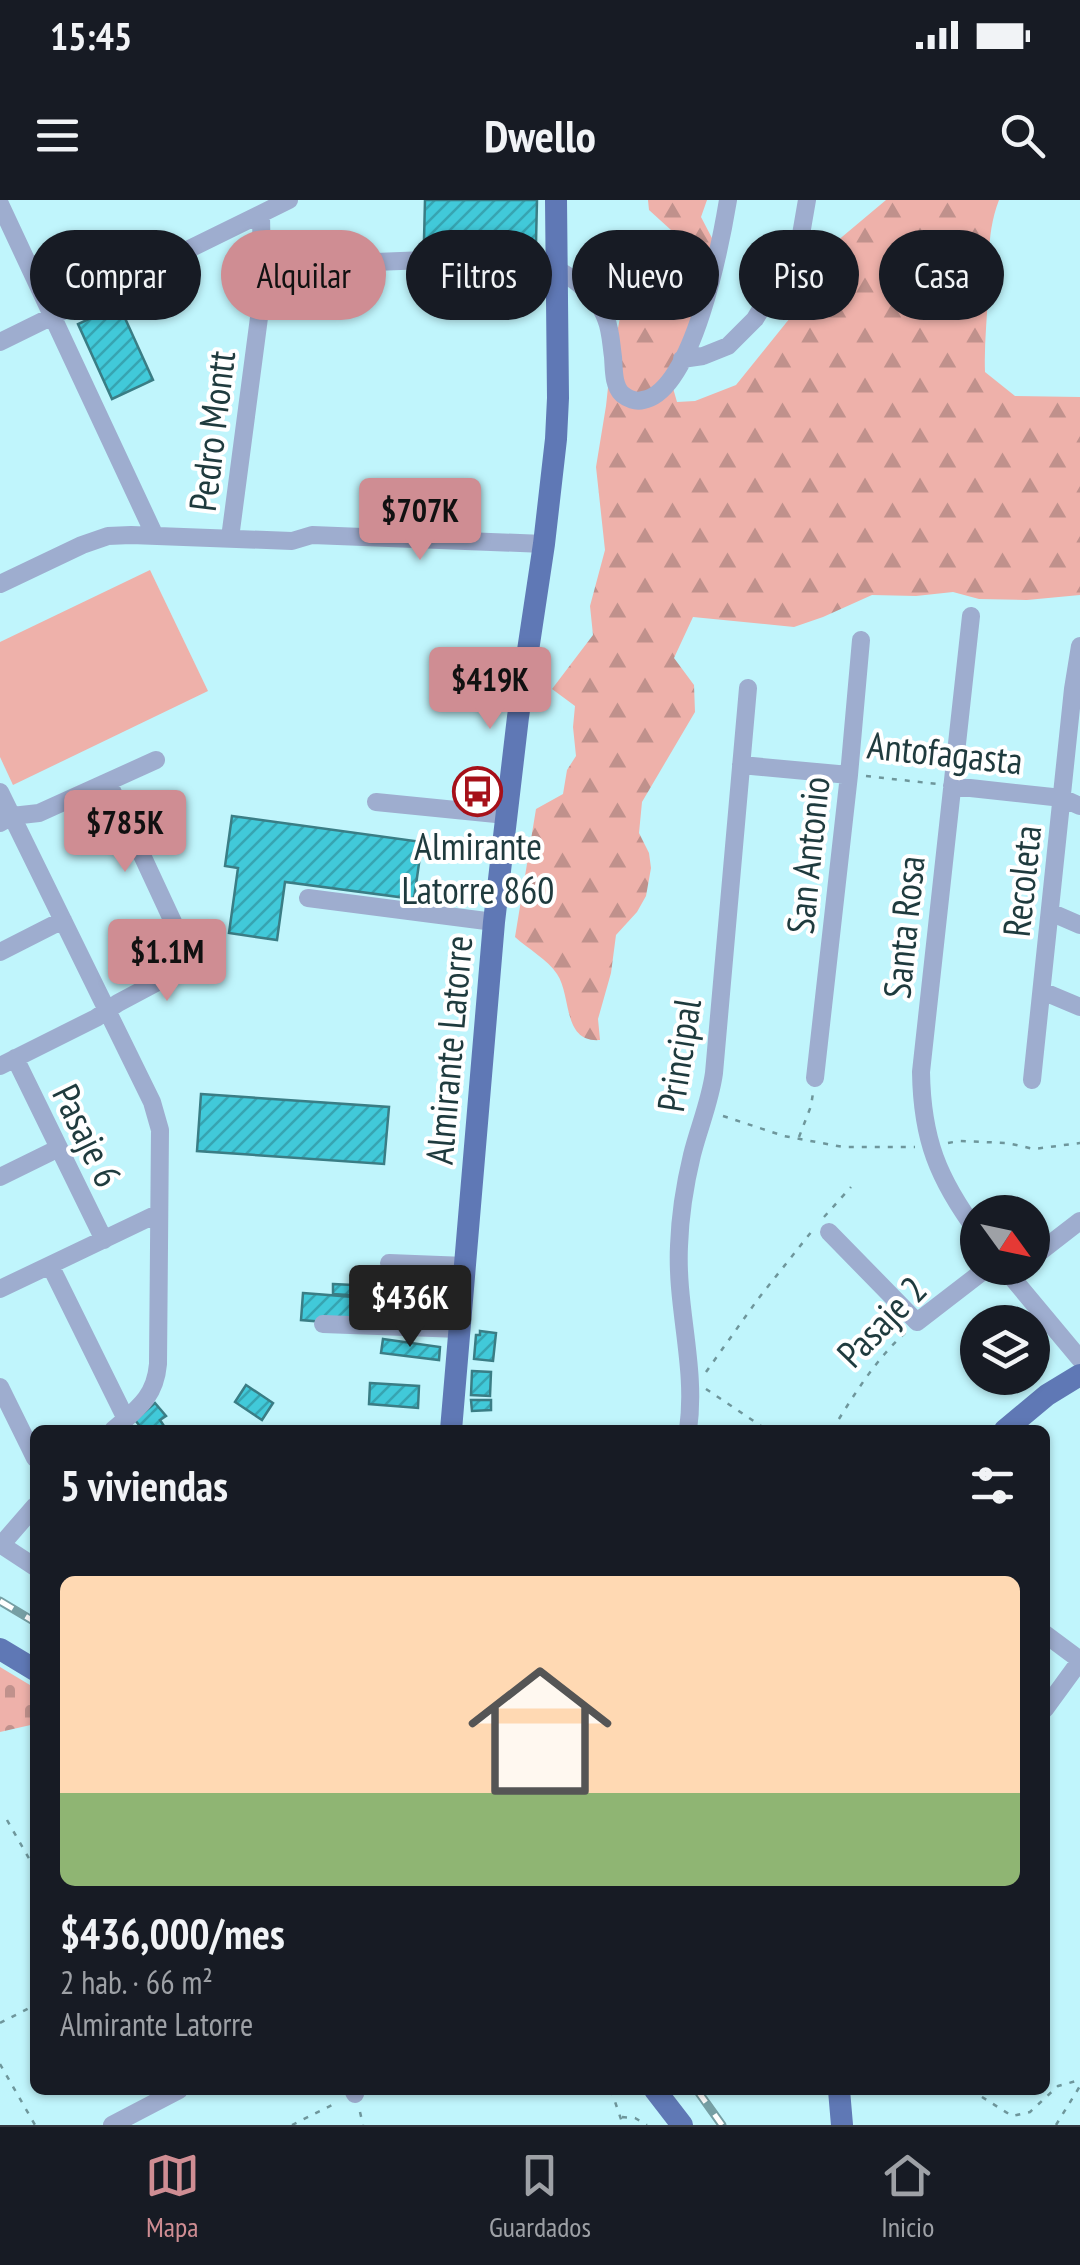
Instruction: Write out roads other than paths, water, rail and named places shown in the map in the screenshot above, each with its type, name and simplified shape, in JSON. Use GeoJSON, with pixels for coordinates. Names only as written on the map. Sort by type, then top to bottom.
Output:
{"type":"FeatureCollection","features":[{"type":"Feature","properties":{"kind":"main road","name":"Almirante Latorre"},"geometry":{"type":"LineString","coordinates":[[451,1425],[494,922],[554,465],[558,398],[556,200]]}},
{"type":"Feature","properties":{"kind":"main road"},"geometry":{"type":"LineString","coordinates":[[1011,1425],[1047,1395],[1080,1375]]}},
{"type":"Feature","properties":{"kind":"main road"},"geometry":{"type":"LineString","coordinates":[[0,1649],[30,1667]]}},
{"type":"Feature","properties":{"kind":"main road"},"geometry":{"type":"LineString","coordinates":[[659,2095],[682,2125]]}},
{"type":"Feature","properties":{"kind":"main road"},"geometry":{"type":"LineString","coordinates":[[839,2095],[842,2125]]}},
{"type":"Feature","properties":{"kind":"street"},"geometry":{"type":"LineString","coordinates":[[201,243],[288,200]]}},
{"type":"Feature","properties":{"kind":"street"},"geometry":{"type":"LineString","coordinates":[[386,262],[531,256],[556,267],[591,294],[602,308],[608,324],[615,380],[623,394],[643,400],[656,396],[672,377],[700,320],[728,200]]}},
{"type":"Feature","properties":{"kind":"street"},"geometry":{"type":"LineString","coordinates":[[682,359],[704,356],[728,346],[755,319],[798,246],[806,200]]}},
{"type":"Feature","properties":{"kind":"street"},"geometry":{"type":"LineString","coordinates":[[0,204],[30,267]]}},
{"type":"Feature","properties":{"kind":"street","name":"Pedro Montt"},"geometry":{"type":"LineString","coordinates":[[230,538],[260,310],[261,214]]}},
{"type":"Feature","properties":{"kind":"street"},"geometry":{"type":"LineString","coordinates":[[0,342],[45,320]]}},
{"type":"Feature","properties":{"kind":"street"},"geometry":{"type":"LineString","coordinates":[[55,320],[154,536]]}},
{"type":"Feature","properties":{"kind":"street"},"geometry":{"type":"LineString","coordinates":[[0,584],[95,540],[119,535],[292,540],[312,536],[544,544]]}},
{"type":"Feature","properties":{"kind":"street","name":"Santa Rosa"},"geometry":{"type":"LineString","coordinates":[[960,1206],[930,1147],[924,1124],[922,1058],[971,616]]}},
{"type":"Feature","properties":{"kind":"street","name":"San Antonio"},"geometry":{"type":"LineString","coordinates":[[815,1078],[860,640]]}},
{"type":"Feature","properties":{"kind":"street","name":"Recoleta"},"geometry":{"type":"LineString","coordinates":[[1032,1080],[1080,646]]}},
{"type":"Feature","properties":{"kind":"street","name":"Principal"},"geometry":{"type":"LineString","coordinates":[[688,1425],[691,1378],[680,1303],[678,1242],[692,1154],[707,1111],[714,1073],[748,688]]}},
{"type":"Feature","properties":{"kind":"street"},"geometry":{"type":"LineString","coordinates":[[6,820],[39,814],[156,760]]}},
{"type":"Feature","properties":{"kind":"street","name":"Antofagasta"},"geometry":{"type":"LineString","coordinates":[[741,766],[849,774]]}},
{"type":"Feature","properties":{"kind":"street"},"geometry":{"type":"LineString","coordinates":[[7,1062],[96,1018],[180,970],[187,962],[187,952],[108,782]]}},
{"type":"Feature","properties":{"kind":"street","name":"Antofagasta"},"geometry":{"type":"LineString","coordinates":[[952,786],[1062,798],[1080,806]]}},
{"type":"Feature","properties":{"kind":"street"},"geometry":{"type":"LineString","coordinates":[[0,792],[6,820],[64,920],[158,1120],[161,1140],[156,1382],[146,1400],[119,1424],[50,1265]]}},
{"type":"Feature","properties":{"kind":"street"},"geometry":{"type":"LineString","coordinates":[[376,802],[506,814]]}},
{"type":"Feature","properties":{"kind":"street"},"geometry":{"type":"LineString","coordinates":[[308,898],[494,922]]}},
{"type":"Feature","properties":{"kind":"street"},"geometry":{"type":"LineString","coordinates":[[1050,912],[1080,925]]}},
{"type":"Feature","properties":{"kind":"street"},"geometry":{"type":"LineString","coordinates":[[0,952],[64,920]]}},
{"type":"Feature","properties":{"kind":"street"},"geometry":{"type":"LineString","coordinates":[[1042,991],[1080,1008]]}},
{"type":"Feature","properties":{"kind":"street","name":"Pasaje 6"},"geometry":{"type":"LineString","coordinates":[[7,1062],[59,1148],[104,1240]]}},
{"type":"Feature","properties":{"kind":"street"},"geometry":{"type":"LineString","coordinates":[[0,1177],[59,1148]]}},
{"type":"Feature","properties":{"kind":"street"},"geometry":{"type":"LineString","coordinates":[[0,1289],[159,1213]]}},
{"type":"Feature","properties":{"kind":"street"},"geometry":{"type":"LineString","coordinates":[[1050,1244],[1080,1221]]}},
{"type":"Feature","properties":{"kind":"street","name":"Pasaje 2"},"geometry":{"type":"LineString","coordinates":[[830,1232],[917,1322],[964,1285]]}},
{"type":"Feature","properties":{"kind":"street"},"geometry":{"type":"LineString","coordinates":[[389,1262],[466,1266]]}},
{"type":"Feature","properties":{"kind":"street"},"geometry":{"type":"LineString","coordinates":[[1023,1285],[1080,1359]]}},
{"type":"Feature","properties":{"kind":"street"},"geometry":{"type":"LineString","coordinates":[[323,1324],[460,1329]]}},
{"type":"Feature","properties":{"kind":"street"},"geometry":{"type":"LineString","coordinates":[[1,1392],[30,1448]]}},
{"type":"Feature","properties":{"kind":"street"},"geometry":{"type":"LineString","coordinates":[[30,1512],[1,1544],[30,1564]]}},
{"type":"Feature","properties":{"kind":"street"},"geometry":{"type":"LineString","coordinates":[[1050,1638],[1080,1661],[1050,1701]]}},
{"type":"Feature","properties":{"kind":"street"},"geometry":{"type":"LineString","coordinates":[[112,2125],[169,2095]]}},
{"type":"Feature","properties":{"kind":"railway"},"geometry":{"type":"LineString","coordinates":[[0,1601],[30,1619]]}},
{"type":"Feature","properties":{"kind":"railway"},"geometry":{"type":"LineString","coordinates":[[701,2095],[722,2125]]}},
{"type":"Feature","properties":{"kind":"place","name":"Almirante Latorre 860"},"geometry":{"type":"Point","coordinates":[478,791]}}]}
